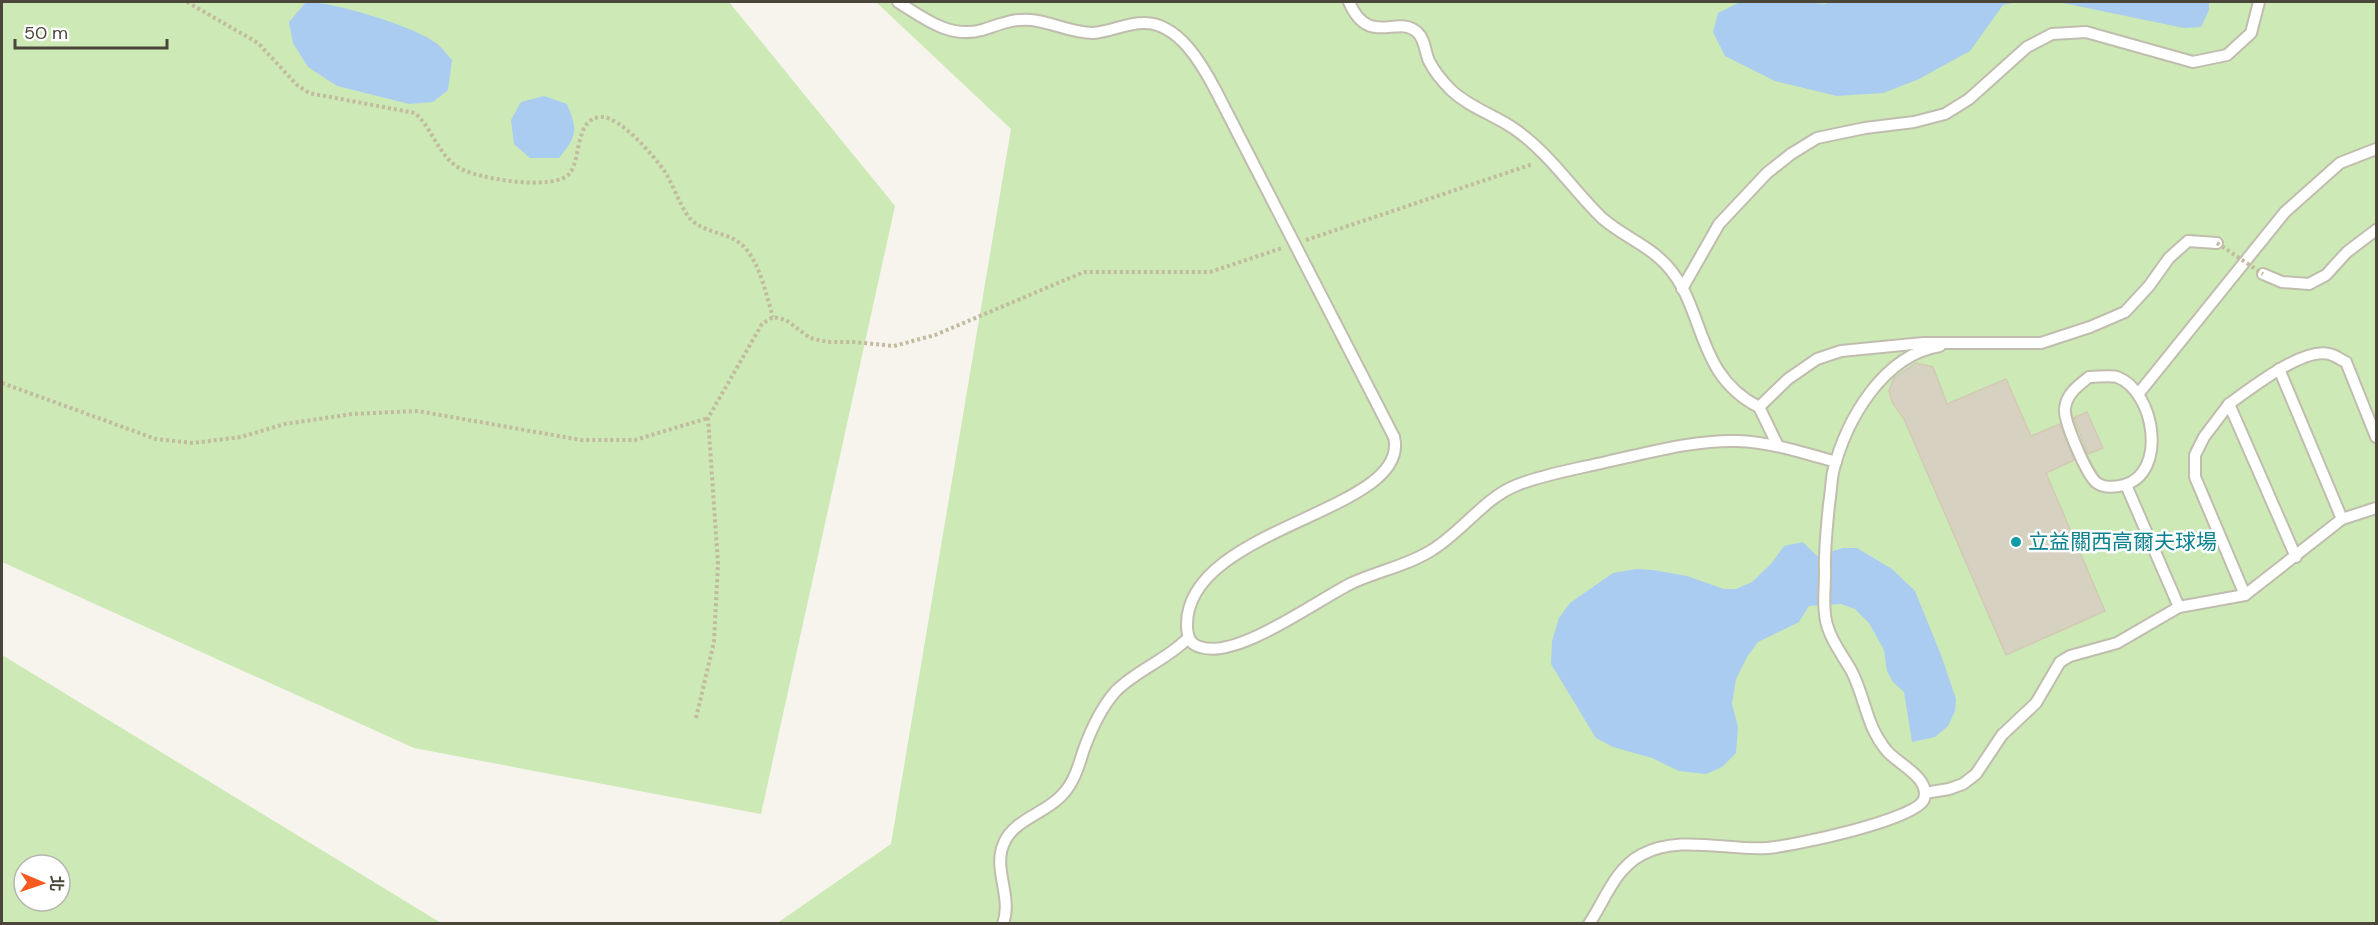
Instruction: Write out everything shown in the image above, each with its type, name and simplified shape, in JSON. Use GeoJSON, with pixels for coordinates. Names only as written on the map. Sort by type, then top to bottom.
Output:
{"type":"FeatureCollection","features":[{"type":"Feature","properties":{"kind":"lane"},"geometry":{"type":"LineString","coordinates":[[898,2],[935,25],[951,31],[974,31],[1015,20],[1031,20],[1073,31],[1095,33],[1143,22],[1161,27],[1179,39],[1203,66],[1394,437],[1395,457],[1369,485],[1336,504],[1234,554],[1208,576],[1194,598],[1187,622],[1188,638],[1194,645],[1209,650],[1234,645],[1256,636],[1352,583],[1430,552],[1452,537],[1500,494],[1549,475],[1684,446],[1737,441],[1778,446],[1836,462]]}},
{"type":"Feature","properties":{"kind":"lane"},"geometry":{"type":"LineString","coordinates":[[1349,2],[1357,16],[1366,24],[1378,27],[1408,27],[1417,32],[1439,79],[1446,86],[1469,105],[1517,130],[1618,231],[1657,256],[1678,278],[1710,358],[1729,385],[1742,398],[1759,406],[1778,446]]}},
{"type":"Feature","properties":{"kind":"lane"},"geometry":{"type":"LineString","coordinates":[[1682,289],[1719,224],[1767,173],[1791,154],[1817,138],[1865,128],[1914,123],[1946,114],[1969,99],[2027,47],[2052,34],[2086,32],[2193,62],[2227,56],[2251,33],[2259,2]]}},
{"type":"Feature","properties":{"kind":"lane"},"geometry":{"type":"LineString","coordinates":[[2139,393],[2285,212],[2340,163],[2376,149]]}},
{"type":"Feature","properties":{"kind":"lane"},"geometry":{"type":"LineString","coordinates":[[2263,274],[2282,282],[2309,284],[2326,275],[2347,252],[2376,230]]}},
{"type":"Feature","properties":{"kind":"lane"},"geometry":{"type":"LineString","coordinates":[[1759,406],[1788,379],[1817,359],[1841,351],[1923,343],[2041,343],[2090,327],[2125,312],[2149,286],[2169,258],[2188,241],[2217,243]]}},
{"type":"Feature","properties":{"kind":"lane"},"geometry":{"type":"LineString","coordinates":[[1589,924],[1616,879],[1626,866],[1642,854],[1675,845],[1766,848],[1797,845],[1880,823],[1914,809],[1923,802],[1925,793],[1922,784],[1876,738],[1853,674],[1828,628],[1825,612],[1824,547],[1833,473],[1862,406],[1885,374],[1904,359],[1935,347],[1956,344]]}},
{"type":"Feature","properties":{"kind":"lane"},"geometry":{"type":"LineString","coordinates":[[2245,595],[2195,477],[2195,455],[2205,436],[2229,404],[2280,369],[2308,357],[2328,353],[2346,362],[2376,436]]}},
{"type":"Feature","properties":{"kind":"lane"},"geometry":{"type":"LineString","coordinates":[[2280,369],[2342,519]]}},
{"type":"Feature","properties":{"kind":"lane"},"geometry":{"type":"LineString","coordinates":[[2089,377],[2116,377],[2139,393],[2151,418],[2152,449],[2144,471],[2127,485],[2110,487],[2097,483],[2082,463],[2064,411],[2070,393],[2089,377]]}},
{"type":"Feature","properties":{"kind":"lane"},"geometry":{"type":"LineString","coordinates":[[2229,404],[2296,557]]}},
{"type":"Feature","properties":{"kind":"lane"},"geometry":{"type":"LineString","coordinates":[[2127,485],[2179,607]]}},
{"type":"Feature","properties":{"kind":"lane"},"geometry":{"type":"LineString","coordinates":[[1925,793],[1963,784],[1976,774],[1994,751],[2002,735],[2036,703],[2060,662],[2070,656],[2117,643],[2179,607],[2245,595],[2342,519],[2376,508]]}},
{"type":"Feature","properties":{"kind":"lane"},"geometry":{"type":"LineString","coordinates":[[1003,924],[1007,896],[1000,861],[1003,844],[1010,833],[1049,807],[1064,793],[1076,774],[1085,746],[1100,716],[1115,693],[1141,672],[1177,649],[1188,638]]}},
{"type":"Feature","properties":{"kind":"path"},"geometry":{"type":"LineString","coordinates":[[187,2],[258,43],[297,85],[309,93],[415,112],[423,119],[442,153],[458,167],[475,175],[535,183],[557,181],[569,175],[574,165],[580,138],[589,121],[601,117],[613,120],[638,140],[664,170],[687,215],[702,228],[728,235],[746,249],[759,271],[773,316]]}},
{"type":"Feature","properties":{"kind":"path"},"geometry":{"type":"LineString","coordinates":[[1300,242],[1547,159]]}},
{"type":"Feature","properties":{"kind":"path"},"geometry":{"type":"LineString","coordinates":[[2217,243],[2263,274]]}},
{"type":"Feature","properties":{"kind":"path"},"geometry":{"type":"LineString","coordinates":[[773,316],[786,320],[810,338],[828,342],[894,346],[936,335],[1084,272],[1210,272],[1288,246]]}},
{"type":"Feature","properties":{"kind":"path"},"geometry":{"type":"LineString","coordinates":[[696,718],[714,642],[718,564],[708,418],[762,324],[773,316]]}},
{"type":"Feature","properties":{"kind":"path"},"geometry":{"type":"LineString","coordinates":[[2,383],[156,439],[193,443],[241,437],[285,424],[352,414],[418,411],[581,440],[635,440],[708,418]]}},
{"type":"Feature","properties":{"kind":"green space"},"geometry":{"type":"Polygon","coordinates":[[[2,2],[729,2],[895,206],[761,814],[414,748],[2,562],[2,2]]]}},
{"type":"Feature","properties":{"kind":"green space","name":"立益關西高爾夫球場"},"geometry":{"type":"Polygon","coordinates":[[[876,2],[2376,2],[2376,923],[776,924],[891,844],[1011,129],[876,2]]]}},
{"type":"Feature","properties":{"kind":"green space"},"geometry":{"type":"Polygon","coordinates":[[[2,655],[441,923],[2,923],[2,655]]]}},
{"type":"Feature","properties":{"kind":"water"},"geometry":{"type":"Polygon","coordinates":[[[306,2],[335,6],[373,16],[425,36],[436,43],[452,60],[448,90],[433,102],[409,104],[337,86],[308,67],[293,43],[289,22],[306,2]]]}},
{"type":"Feature","properties":{"kind":"water"},"geometry":{"type":"Polygon","coordinates":[[[1740,2],[1825,4],[1829,2],[2017,2],[2003,5],[1970,51],[1917,80],[1883,93],[1837,96],[1775,81],[1725,56],[1713,32],[1718,13],[1740,2]]]}},
{"type":"Feature","properties":{"kind":"water"},"geometry":{"type":"Polygon","coordinates":[[[2058,2],[2209,2],[2209,10],[2201,27],[2184,28],[2058,2]]]}},
{"type":"Feature","properties":{"kind":"water"},"geometry":{"type":"Polygon","coordinates":[[[544,96],[567,104],[573,120],[572,138],[559,158],[530,158],[514,144],[511,120],[521,102],[544,96]]]}},
{"type":"Feature","properties":{"kind":"water"},"geometry":{"type":"Polygon","coordinates":[[[1803,542],[1817,556],[1843,548],[1857,548],[1892,569],[1915,591],[1956,699],[1955,711],[1948,726],[1935,737],[1912,742],[1904,692],[1893,682],[1887,671],[1884,650],[1869,623],[1855,609],[1841,604],[1809,606],[1799,622],[1758,642],[1747,657],[1736,679],[1732,704],[1738,727],[1736,753],[1722,767],[1706,774],[1679,771],[1652,758],[1613,747],[1596,738],[1551,664],[1552,641],[1559,618],[1570,603],[1613,573],[1636,569],[1687,576],[1724,589],[1736,589],[1752,582],[1771,564],[1784,546],[1803,542]]]}},
{"type":"Feature","properties":{"kind":"building","name":"立益關西高爾夫球場"},"geometry":{"type":"Polygon","coordinates":[[[1916,363],[1933,367],[1947,404],[2006,379],[2031,436],[2060,424],[2074,460],[2046,473],[2105,611],[2006,655],[1904,419],[1892,402],[1889,391],[1894,378],[1916,363]]]}},
{"type":"Feature","properties":{"kind":"building"},"geometry":{"type":"Polygon","coordinates":[[[2087,412],[2103,448],[2088,454],[2074,418],[2087,412]]]}},
{"type":"Feature","properties":{"kind":"place","name":"立益關西高爾夫球場"},"geometry":{"type":"Point","coordinates":[2016,542]}}]}
